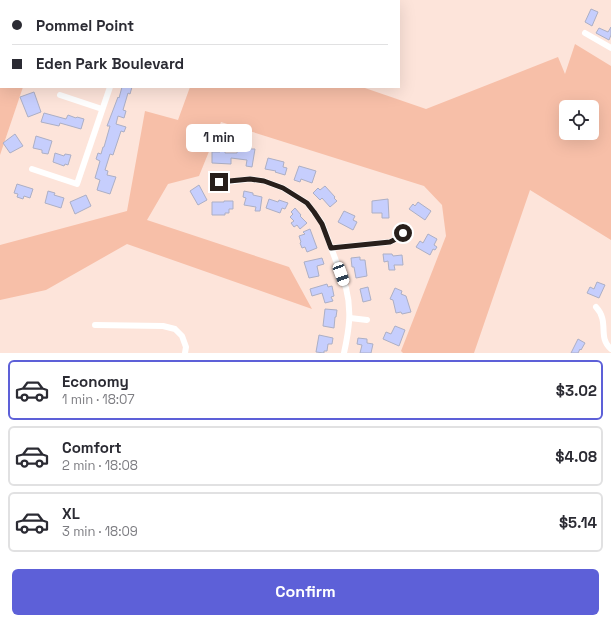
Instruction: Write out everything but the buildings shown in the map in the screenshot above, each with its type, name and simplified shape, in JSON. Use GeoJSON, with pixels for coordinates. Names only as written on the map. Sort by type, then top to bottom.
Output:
{"type":"FeatureCollection","features":[{"type":"Feature","properties":{"kind":"street"},"geometry":{"type":"LineString","coordinates":[[585,34],[611,48]]}},
{"type":"Feature","properties":{"kind":"street"},"geometry":{"type":"LineString","coordinates":[[32,169],[77,184],[110,88]]}},
{"type":"Feature","properties":{"kind":"street"},"geometry":{"type":"LineString","coordinates":[[60,95],[102,109]]}},
{"type":"Feature","properties":{"kind":"street"},"geometry":{"type":"LineString","coordinates":[[219,182],[250,179],[264,181],[283,188],[307,203],[314,212],[322,224],[349,299],[350,318],[344,353]]}},
{"type":"Feature","properties":{"kind":"street"},"geometry":{"type":"LineString","coordinates":[[331,248],[390,242],[400,237],[403,233]]}},
{"type":"Feature","properties":{"kind":"street"},"geometry":{"type":"LineString","coordinates":[[596,307],[600,311],[604,321],[605,342],[611,349]]}},
{"type":"Feature","properties":{"kind":"street"},"geometry":{"type":"LineString","coordinates":[[350,318],[367,320]]}},
{"type":"Feature","properties":{"kind":"street"},"geometry":{"type":"LineString","coordinates":[[95,325],[163,326],[175,329],[182,336],[186,347],[185,353]]}},
{"type":"Feature","properties":{"kind":"shaded area"},"geometry":{"type":"Polygon","coordinates":[[[575,44],[611,66],[611,240],[530,190],[474,353],[403,353],[401,351],[446,236],[442,205],[424,186],[221,122],[199,176],[168,184],[147,220],[289,267],[312,309],[127,244],[46,290],[0,300],[0,245],[127,211],[145,111],[178,120],[190,88],[365,88],[426,109],[558,57],[565,74],[575,44]]]}},
{"type":"Feature","properties":{"kind":"shaded area"},"geometry":{"type":"Polygon","coordinates":[[[0,88],[23,88],[0,155],[0,88]]]}},
{"type":"Feature","properties":{"kind":"route"},"geometry":{"type":"LineString","coordinates":[[219,182],[250,179],[264,181],[283,188],[307,203],[322,224],[331,248],[390,242],[400,237],[403,233]]}}]}
